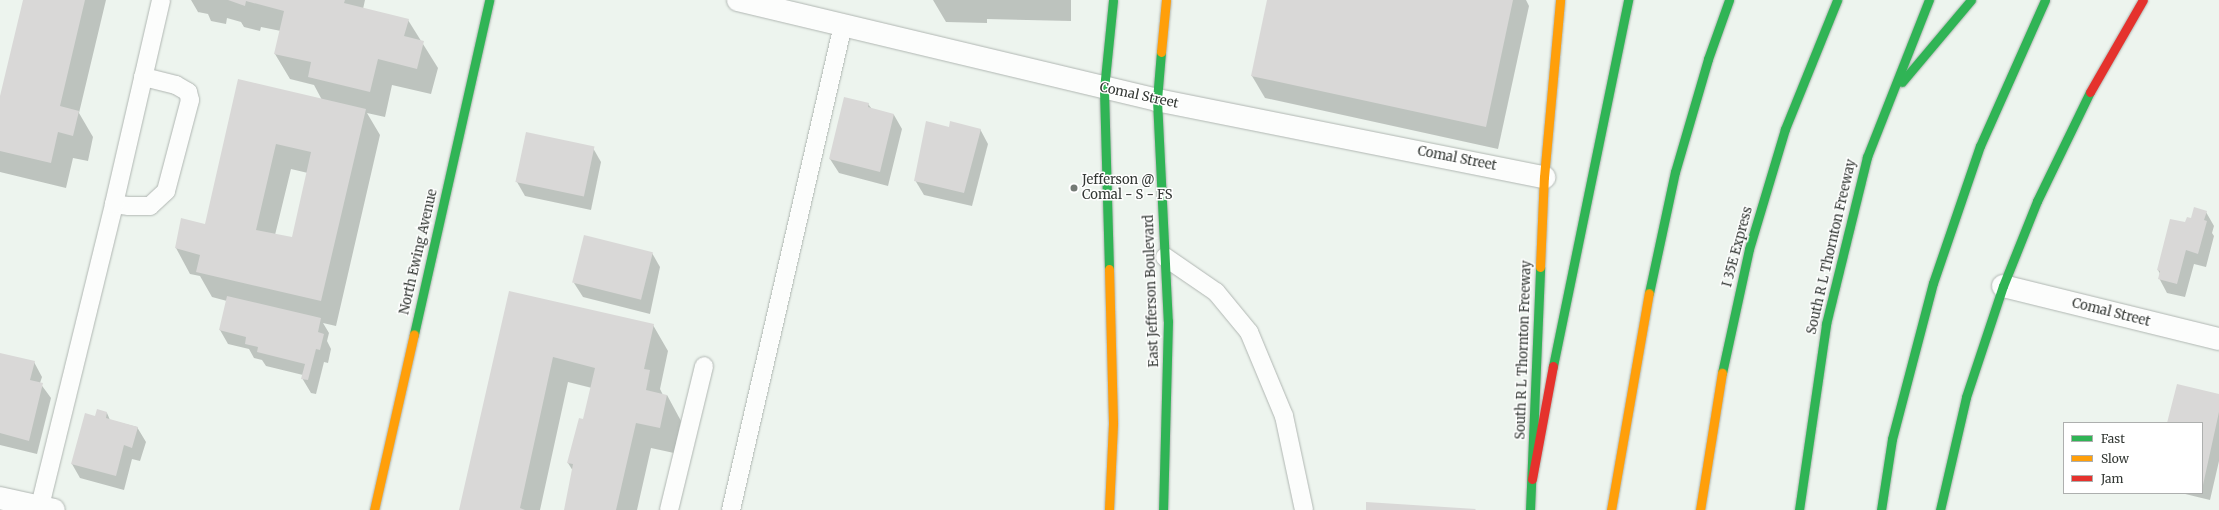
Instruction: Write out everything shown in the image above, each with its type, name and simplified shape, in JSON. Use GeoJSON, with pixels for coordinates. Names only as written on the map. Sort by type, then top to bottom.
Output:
{"type":"FeatureCollection","features":[{"type":"Feature","properties":{"kind":"main road","name":"North Ewing Avenue"},"geometry":{"type":"LineString","coordinates":[[374,510],[490,0]]}},
{"type":"Feature","properties":{"kind":"main road"},"geometry":{"type":"LineString","coordinates":[[1109,510],[1113,424],[1104,89],[1113,0]]}},
{"type":"Feature","properties":{"kind":"main road","name":"East Jefferson Boulevard"},"geometry":{"type":"LineString","coordinates":[[1163,510],[1168,320],[1157,100],[1166,0]]}},
{"type":"Feature","properties":{"kind":"main road","name":"South R L Thornton Freeway"},"geometry":{"type":"LineString","coordinates":[[1530,510],[1544,177],[1560,0]]}},
{"type":"Feature","properties":{"kind":"main road"},"geometry":{"type":"LineString","coordinates":[[1532,479],[1563,309],[1628,0]]}},
{"type":"Feature","properties":{"kind":"main road"},"geometry":{"type":"LineString","coordinates":[[1611,510],[1645,311],[1675,172],[1708,59],[1729,0]]}},
{"type":"Feature","properties":{"kind":"main road","name":"I 35E Express"},"geometry":{"type":"LineString","coordinates":[[1700,510],[1727,344],[1749,249],[1785,129],[1837,0]]}},
{"type":"Feature","properties":{"kind":"main road","name":"South R L Thornton Freeway"},"geometry":{"type":"LineString","coordinates":[[1799,510],[1826,324],[1867,157],[1929,0]]}},
{"type":"Feature","properties":{"kind":"main road"},"geometry":{"type":"LineString","coordinates":[[1891,95],[1971,0]]}},
{"type":"Feature","properties":{"kind":"main road"},"geometry":{"type":"LineString","coordinates":[[1881,510],[1892,439],[1932,283],[1980,146],[2046,0]]}},
{"type":"Feature","properties":{"kind":"main road"},"geometry":{"type":"LineString","coordinates":[[1940,510],[1966,397],[2003,286],[2037,201],[2084,102],[2143,0]]}},
{"type":"Feature","properties":{"kind":"street","name":"Comal Street"},"geometry":{"type":"LineString","coordinates":[[738,0],[774,4],[843,26],[1104,89],[1544,177]]}},
{"type":"Feature","properties":{"kind":"street","name":"Comal Street"},"geometry":{"type":"LineString","coordinates":[[2003,286],[2219,339]]}},
{"type":"Feature","properties":{"kind":"street"},"geometry":{"type":"LineString","coordinates":[[0,498],[45,509]]}},
{"type":"Feature","properties":{"kind":"lane"},"geometry":{"type":"LineString","coordinates":[[45,509],[161,0]]}},
{"type":"Feature","properties":{"kind":"lane"},"geometry":{"type":"LineString","coordinates":[[731,510],[843,26]]}},
{"type":"Feature","properties":{"kind":"lane"},"geometry":{"type":"LineString","coordinates":[[114,204],[150,206],[166,191],[190,100],[188,92],[176,85],[143,77]]}},
{"type":"Feature","properties":{"kind":"lane"},"geometry":{"type":"LineString","coordinates":[[1165,257],[1216,292],[1249,332],[1284,416],[1304,510]]}},
{"type":"Feature","properties":{"kind":"lane"},"geometry":{"type":"LineString","coordinates":[[669,510],[704,366]]}},
{"type":"Feature","properties":{"kind":"building"},"geometry":{"type":"Polygon","coordinates":[[[23,0],[85,0],[60,106],[79,111],[73,136],[58,132],[51,163],[0,151],[0,96],[23,0]]]}},
{"type":"Feature","properties":{"kind":"building"},"geometry":{"type":"Polygon","coordinates":[[[228,0],[345,0],[344,3],[409,19],[404,36],[424,41],[417,69],[378,59],[370,92],[308,77],[311,62],[274,54],[284,11],[246,1],[245,6],[228,0]]]}},
{"type":"Feature","properties":{"kind":"building"},"geometry":{"type":"Polygon","coordinates":[[[1267,0],[1513,0],[1486,127],[1251,76],[1267,0]]]}},
{"type":"Feature","properties":{"kind":"building"},"geometry":{"type":"Polygon","coordinates":[[[238,79],[366,109],[321,301],[196,272],[200,255],[175,248],[181,218],[205,224],[238,79]],[[276,144],[256,230],[292,237],[311,152],[276,144]]]}},
{"type":"Feature","properties":{"kind":"building"},"geometry":{"type":"Polygon","coordinates":[[[844,97],[869,103],[868,107],[894,114],[880,172],[829,159],[844,97]]]}},
{"type":"Feature","properties":{"kind":"building"},"geometry":{"type":"Polygon","coordinates":[[[926,121],[949,127],[950,121],[981,129],[964,193],[914,181],[926,121]]]}},
{"type":"Feature","properties":{"kind":"building"},"geometry":{"type":"Polygon","coordinates":[[[526,132],[594,147],[584,196],[515,182],[526,132]]]}},
{"type":"Feature","properties":{"kind":"building"},"geometry":{"type":"Polygon","coordinates":[[[2194,207],[2207,211],[2204,220],[2207,221],[2198,254],[2186,250],[2177,284],[2158,279],[2160,271],[2157,270],[2170,219],[2185,222],[2187,217],[2191,218],[2194,207]]]}},
{"type":"Feature","properties":{"kind":"building"},"geometry":{"type":"Polygon","coordinates":[[[584,235],[653,252],[641,300],[572,283],[584,235]]]}},
{"type":"Feature","properties":{"kind":"building"},"geometry":{"type":"Polygon","coordinates":[[[509,291],[654,324],[644,369],[650,370],[646,390],[667,395],[660,428],[636,423],[616,510],[564,510],[573,464],[567,463],[579,418],[583,419],[595,368],[553,357],[520,508],[525,510],[459,510],[509,291]]]}},
{"type":"Feature","properties":{"kind":"building"},"geometry":{"type":"Polygon","coordinates":[[[227,296],[321,318],[318,332],[324,334],[320,350],[316,349],[308,380],[301,379],[305,364],[257,352],[258,347],[245,344],[246,337],[219,330],[227,296]]]}},
{"type":"Feature","properties":{"kind":"building"},"geometry":{"type":"Polygon","coordinates":[[[0,353],[35,361],[30,380],[43,383],[29,441],[0,433],[0,353]]]}},
{"type":"Feature","properties":{"kind":"building"},"geometry":{"type":"Polygon","coordinates":[[[2177,384],[2219,394],[2219,412],[2203,485],[2203,422],[2167,422],[2177,384]]]}},
{"type":"Feature","properties":{"kind":"building"},"geometry":{"type":"Polygon","coordinates":[[[97,409],[107,412],[106,418],[138,427],[132,448],[124,445],[116,476],[71,464],[85,413],[95,416],[97,409]]]}},
{"type":"Feature","properties":{"kind":"building"},"geometry":{"type":"Polygon","coordinates":[[[1366,502],[1476,509],[1366,510],[1366,502]]]}},
{"type":"Feature","properties":{"kind":"traffic: fast"},"geometry":{"type":"LineString","coordinates":[[414,334],[489,0]]}},
{"type":"Feature","properties":{"kind":"traffic: fast"},"geometry":{"type":"LineString","coordinates":[[1109,269],[1104,89],[1113,0]]}},
{"type":"Feature","properties":{"kind":"traffic: fast"},"geometry":{"type":"LineString","coordinates":[[1553,366],[1628,0]]}},
{"type":"Feature","properties":{"kind":"traffic: fast"},"geometry":{"type":"LineString","coordinates":[[1649,293],[1675,172],[1708,59],[1729,0]]}},
{"type":"Feature","properties":{"kind":"traffic: fast"},"geometry":{"type":"LineString","coordinates":[[1722,373],[1749,249],[1785,129],[1837,0]]}},
{"type":"Feature","properties":{"kind":"traffic: fast"},"geometry":{"type":"LineString","coordinates":[[1799,510],[1826,324],[1867,157],[1929,0]]}},
{"type":"Feature","properties":{"kind":"traffic: fast"},"geometry":{"type":"LineString","coordinates":[[1902,82],[1971,0]]}},
{"type":"Feature","properties":{"kind":"traffic: fast"},"geometry":{"type":"LineString","coordinates":[[1881,510],[1892,439],[1933,283],[1980,146],[2045,0]]}},
{"type":"Feature","properties":{"kind":"traffic: fast"},"geometry":{"type":"LineString","coordinates":[[1161,52],[1157,100],[1168,321],[1163,510]]}},
{"type":"Feature","properties":{"kind":"traffic: fast"},"geometry":{"type":"LineString","coordinates":[[1940,510],[1966,397],[2003,286],[2037,201],[2090,92]]}},
{"type":"Feature","properties":{"kind":"traffic: fast"},"geometry":{"type":"LineString","coordinates":[[1530,510],[1540,267]]}},
{"type":"Feature","properties":{"kind":"traffic: slow"},"geometry":{"type":"LineString","coordinates":[[1161,52],[1166,0]]}},
{"type":"Feature","properties":{"kind":"traffic: slow"},"geometry":{"type":"LineString","coordinates":[[1540,267],[1544,177],[1560,0]]}},
{"type":"Feature","properties":{"kind":"traffic: slow"},"geometry":{"type":"LineString","coordinates":[[1109,269],[1113,424],[1109,510]]}},
{"type":"Feature","properties":{"kind":"traffic: slow"},"geometry":{"type":"LineString","coordinates":[[1611,510],[1649,293]]}},
{"type":"Feature","properties":{"kind":"traffic: slow"},"geometry":{"type":"LineString","coordinates":[[374,510],[414,334]]}},
{"type":"Feature","properties":{"kind":"traffic: slow"},"geometry":{"type":"LineString","coordinates":[[1700,510],[1722,373]]}},
{"type":"Feature","properties":{"kind":"traffic: jam"},"geometry":{"type":"LineString","coordinates":[[2090,92],[2143,0]]}},
{"type":"Feature","properties":{"kind":"traffic: jam"},"geometry":{"type":"LineString","coordinates":[[1532,479],[1553,366]]}},
{"type":"Feature","properties":{"kind":"place","name":"Jefferson @ Comal - S - FS"},"geometry":{"type":"Point","coordinates":[1074,188]}}]}
